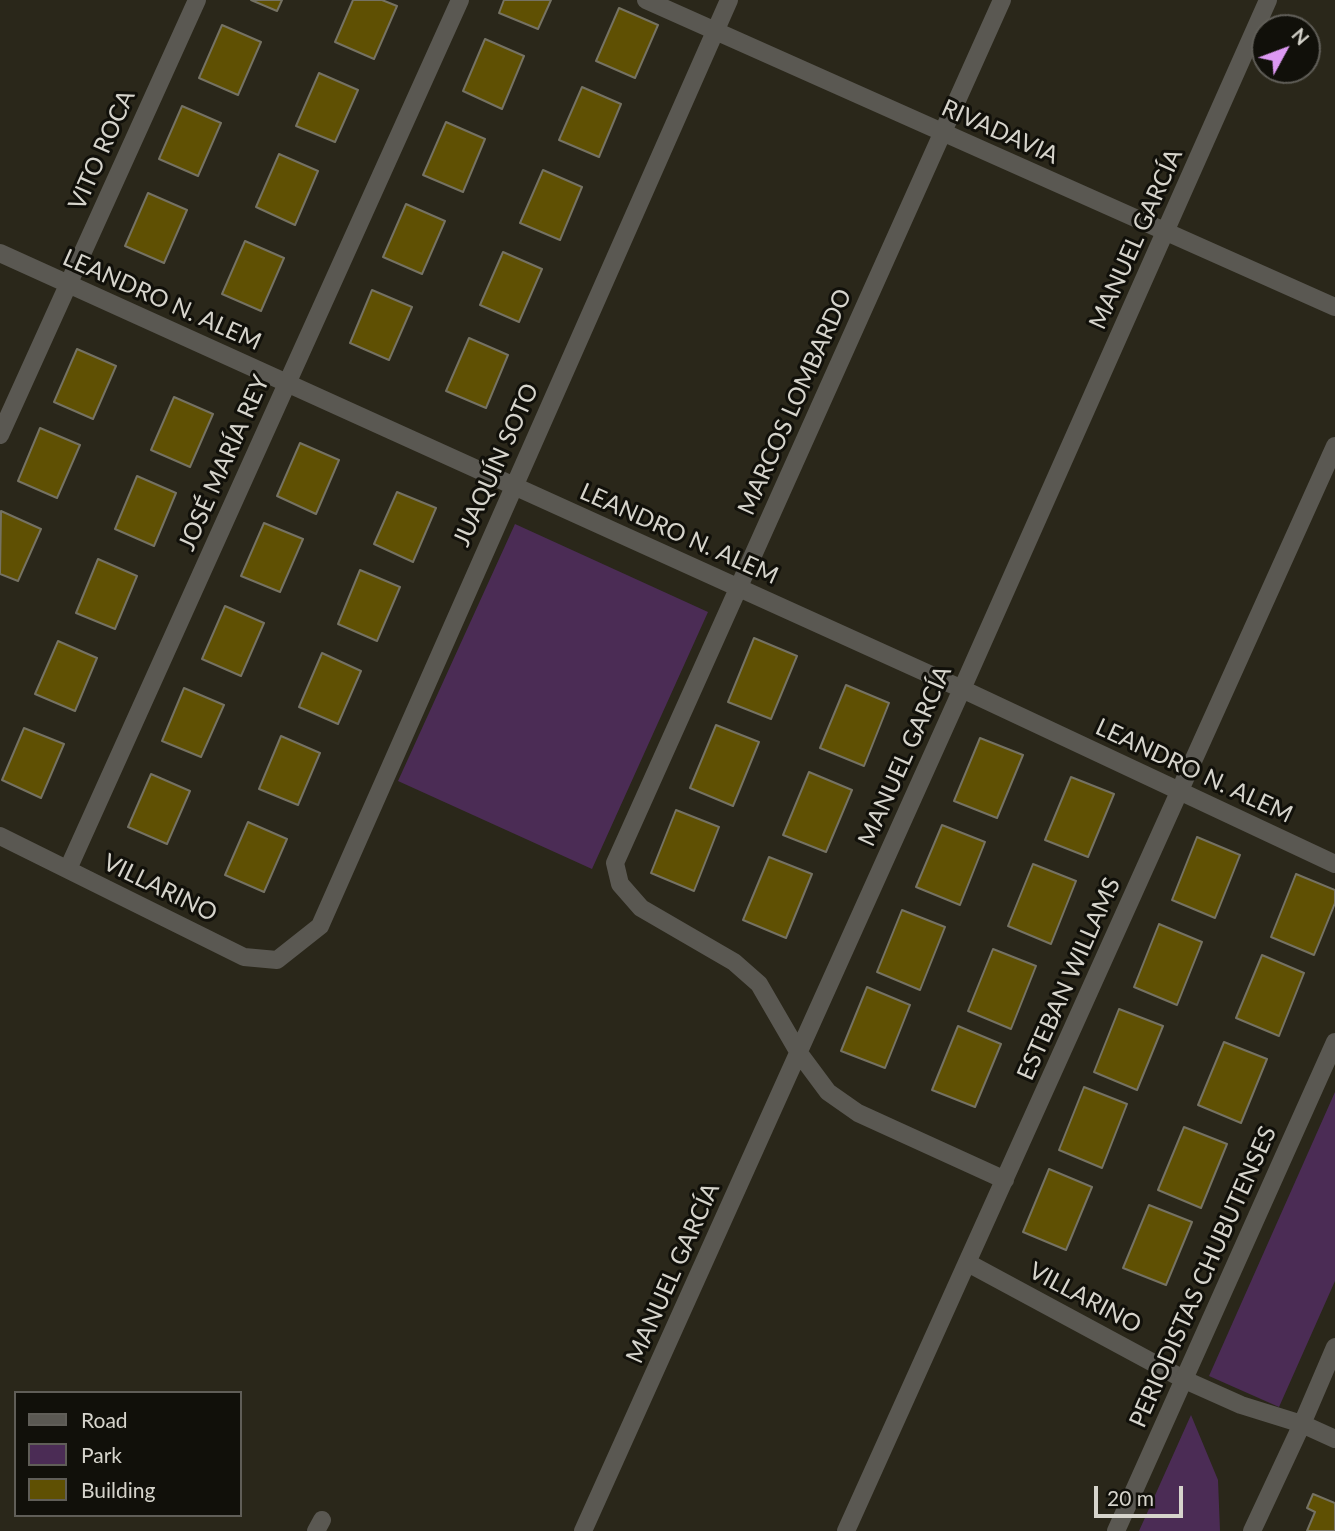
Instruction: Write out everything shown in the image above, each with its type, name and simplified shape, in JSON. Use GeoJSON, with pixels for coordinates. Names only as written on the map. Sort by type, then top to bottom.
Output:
{"type":"FeatureCollection","features":[{"type":"Feature","properties":{"kind":"street","name":"VITO ROCA"},"geometry":{"type":"LineString","coordinates":[[0,435],[197,0]]}},
{"type":"Feature","properties":{"kind":"street","name":"JOSÉ MARÍA REY"},"geometry":{"type":"LineString","coordinates":[[68,869],[460,0]]}},
{"type":"Feature","properties":{"kind":"street","name":"RIVADAVIA"},"geometry":{"type":"LineString","coordinates":[[646,0],[1335,307]]}},
{"type":"Feature","properties":{"kind":"street","name":"JUAQUÍN SOTO"},"geometry":{"type":"LineString","coordinates":[[300,944],[320,926],[729,0]]}},
{"type":"Feature","properties":{"kind":"street","name":"MARCOS LOMBARDO"},"geometry":{"type":"LineString","coordinates":[[799,1053],[759,984],[734,962],[641,908],[620,884],[615,863],[1002,0]]}},
{"type":"Feature","properties":{"kind":"street","name":"MANUEL GARCÍA"},"geometry":{"type":"LineString","coordinates":[[583,1531],[1268,0]]}},
{"type":"Feature","properties":{"kind":"street","name":"LEANDRO N. ALEM"},"geometry":{"type":"LineString","coordinates":[[0,253],[962,689],[1335,864]]}},
{"type":"Feature","properties":{"kind":"street","name":"ESTEBAN WILLAMS"},"geometry":{"type":"LineString","coordinates":[[846,1531],[1335,446]]}},
{"type":"Feature","properties":{"kind":"street","name":"VILLARINO"},"geometry":{"type":"LineString","coordinates":[[0,836],[244,957],[277,960],[300,944]]}},
{"type":"Feature","properties":{"kind":"street","name":"PERIODISTAS CHUBUTENSES"},"geometry":{"type":"LineString","coordinates":[[1116,1531],[1335,1042]]}},
{"type":"Feature","properties":{"kind":"street"},"geometry":{"type":"LineString","coordinates":[[799,1053],[828,1092],[858,1113],[1005,1180]]}},
{"type":"Feature","properties":{"kind":"street","name":"VILLARINO"},"geometry":{"type":"LineString","coordinates":[[968,1263],[1185,1380],[1241,1405],[1302,1424],[1335,1439]]}},
{"type":"Feature","properties":{"kind":"street"},"geometry":{"type":"LineString","coordinates":[[1252,1531],[1335,1347]]}},
{"type":"Feature","properties":{"kind":"green space"},"geometry":{"type":"Polygon","coordinates":[[[515,524],[708,612],[592,869],[398,781],[515,524]]]}},
{"type":"Feature","properties":{"kind":"green space"},"geometry":{"type":"Polygon","coordinates":[[[1335,1092],[1335,1281],[1279,1407],[1209,1376],[1335,1092]]]}},
{"type":"Feature","properties":{"kind":"green space"},"geometry":{"type":"Polygon","coordinates":[[[1191,1415],[1218,1480],[1220,1531],[1139,1531],[1191,1415]]]}},
{"type":"Feature","properties":{"kind":"building"},"geometry":{"type":"Polygon","coordinates":[[[251,0],[282,0],[277,11],[251,0]]]}},
{"type":"Feature","properties":{"kind":"building"},"geometry":{"type":"Polygon","coordinates":[[[353,0],[382,0],[397,6],[374,59],[335,42],[353,0]]]}},
{"type":"Feature","properties":{"kind":"building"},"geometry":{"type":"Polygon","coordinates":[[[504,0],[551,0],[538,29],[499,13],[504,0]]]}},
{"type":"Feature","properties":{"kind":"building"},"geometry":{"type":"Polygon","coordinates":[[[619,8],[658,25],[635,78],[596,61],[619,8]]]}},
{"type":"Feature","properties":{"kind":"building"},"geometry":{"type":"Polygon","coordinates":[[[222,25],[261,42],[238,95],[199,78],[222,25]]]}},
{"type":"Feature","properties":{"kind":"building"},"geometry":{"type":"Polygon","coordinates":[[[485,39],[524,56],[502,109],[463,91],[485,39]]]}},
{"type":"Feature","properties":{"kind":"building"},"geometry":{"type":"Polygon","coordinates":[[[319,73],[358,90],[335,142],[296,126],[319,73]]]}},
{"type":"Feature","properties":{"kind":"building"},"geometry":{"type":"Polygon","coordinates":[[[582,87],[621,104],[599,157],[559,140],[582,87]]]}},
{"type":"Feature","properties":{"kind":"building"},"geometry":{"type":"Polygon","coordinates":[[[182,106],[221,123],[198,176],[159,159],[182,106]]]}},
{"type":"Feature","properties":{"kind":"building"},"geometry":{"type":"Polygon","coordinates":[[[446,122],[485,139],[463,192],[423,175],[446,122]]]}},
{"type":"Feature","properties":{"kind":"building"},"geometry":{"type":"Polygon","coordinates":[[[279,154],[318,171],[295,225],[256,207],[279,154]]]}},
{"type":"Feature","properties":{"kind":"building"},"geometry":{"type":"Polygon","coordinates":[[[543,170],[582,187],[560,240],[520,223],[543,170]]]}},
{"type":"Feature","properties":{"kind":"building"},"geometry":{"type":"Polygon","coordinates":[[[148,193],[187,210],[164,263],[125,246],[148,193]]]}},
{"type":"Feature","properties":{"kind":"building"},"geometry":{"type":"Polygon","coordinates":[[[406,204],[445,221],[422,274],[383,257],[406,204]]]}},
{"type":"Feature","properties":{"kind":"building"},"geometry":{"type":"Polygon","coordinates":[[[245,241],[284,258],[261,311],[222,294],[245,241]]]}},
{"type":"Feature","properties":{"kind":"building"},"geometry":{"type":"Polygon","coordinates":[[[503,252],[542,269],[519,322],[480,305],[503,252]]]}},
{"type":"Feature","properties":{"kind":"building"},"geometry":{"type":"Polygon","coordinates":[[[372,290],[412,307],[389,360],[350,343],[372,290]]]}},
{"type":"Feature","properties":{"kind":"building"},"geometry":{"type":"Polygon","coordinates":[[[469,338],[508,355],[486,408],[446,391],[469,338]]]}},
{"type":"Feature","properties":{"kind":"building"},"geometry":{"type":"Polygon","coordinates":[[[77,349],[116,366],[93,419],[54,402],[77,349]]]}},
{"type":"Feature","properties":{"kind":"building"},"geometry":{"type":"Polygon","coordinates":[[[174,397],[213,414],[190,467],[151,450],[174,397]]]}},
{"type":"Feature","properties":{"kind":"building"},"geometry":{"type":"Polygon","coordinates":[[[40,428],[80,445],[57,498],[18,481],[40,428]]]}},
{"type":"Feature","properties":{"kind":"building"},"geometry":{"type":"Polygon","coordinates":[[[300,443],[339,460],[316,514],[277,496],[300,443]]]}},
{"type":"Feature","properties":{"kind":"building"},"geometry":{"type":"Polygon","coordinates":[[[137,476],[176,493],[154,546],[115,529],[137,476]]]}},
{"type":"Feature","properties":{"kind":"building"},"geometry":{"type":"Polygon","coordinates":[[[397,492],[436,508],[413,562],[374,544],[397,492]]]}},
{"type":"Feature","properties":{"kind":"building"},"geometry":{"type":"Polygon","coordinates":[[[1,511],[41,529],[18,581],[0,574],[1,511]]]}},
{"type":"Feature","properties":{"kind":"building"},"geometry":{"type":"Polygon","coordinates":[[[264,523],[303,539],[280,592],[241,576],[264,523]]]}},
{"type":"Feature","properties":{"kind":"building"},"geometry":{"type":"Polygon","coordinates":[[[98,559],[137,576],[115,629],[76,613],[98,559]]]}},
{"type":"Feature","properties":{"kind":"building"},"geometry":{"type":"Polygon","coordinates":[[[360,570],[400,587],[377,641],[338,624],[360,570]]]}},
{"type":"Feature","properties":{"kind":"building"},"geometry":{"type":"Polygon","coordinates":[[[225,606],[264,623],[241,676],[202,659],[225,606]]]}},
{"type":"Feature","properties":{"kind":"building"},"geometry":{"type":"Polygon","coordinates":[[[754,638],[797,656],[771,719],[728,702],[754,638]]]}},
{"type":"Feature","properties":{"kind":"building"},"geometry":{"type":"Polygon","coordinates":[[[58,641],[97,658],[75,711],[35,694],[58,641]]]}},
{"type":"Feature","properties":{"kind":"building"},"geometry":{"type":"Polygon","coordinates":[[[322,653],[361,671],[338,724],[299,707],[322,653]]]}},
{"type":"Feature","properties":{"kind":"building"},"geometry":{"type":"Polygon","coordinates":[[[846,685],[889,703],[864,766],[820,748],[846,685]]]}},
{"type":"Feature","properties":{"kind":"building"},"geometry":{"type":"Polygon","coordinates":[[[184,688],[224,705],[201,757],[162,741],[184,688]]]}},
{"type":"Feature","properties":{"kind":"building"},"geometry":{"type":"Polygon","coordinates":[[[716,725],[759,742],[733,806],[690,788],[716,725]]]}},
{"type":"Feature","properties":{"kind":"building"},"geometry":{"type":"Polygon","coordinates":[[[24,728],[64,744],[41,798],[2,780],[24,728]]]}},
{"type":"Feature","properties":{"kind":"building"},"geometry":{"type":"Polygon","coordinates":[[[281,736],[320,753],[298,805],[259,789],[281,736]]]}},
{"type":"Feature","properties":{"kind":"building"},"geometry":{"type":"Polygon","coordinates":[[[980,738],[1023,755],[997,818],[954,801],[980,738]]]}},
{"type":"Feature","properties":{"kind":"building"},"geometry":{"type":"Polygon","coordinates":[[[809,772],[852,790],[826,852],[783,835],[809,772]]]}},
{"type":"Feature","properties":{"kind":"building"},"geometry":{"type":"Polygon","coordinates":[[[151,774],[190,791],[167,844],[128,827],[151,774]]]}},
{"type":"Feature","properties":{"kind":"building"},"geometry":{"type":"Polygon","coordinates":[[[1071,777],[1114,794],[1088,857],[1045,840],[1071,777]]]}},
{"type":"Feature","properties":{"kind":"building"},"geometry":{"type":"Polygon","coordinates":[[[676,810],[719,827],[694,891],[651,873],[676,810]]]}},
{"type":"Feature","properties":{"kind":"building"},"geometry":{"type":"Polygon","coordinates":[[[248,822],[287,839],[264,892],[225,875],[248,822]]]}},
{"type":"Feature","properties":{"kind":"building"},"geometry":{"type":"Polygon","coordinates":[[[942,825],[985,842],[960,905],[916,887],[942,825]]]}},
{"type":"Feature","properties":{"kind":"building"},"geometry":{"type":"Polygon","coordinates":[[[1197,837],[1240,855],[1215,918],[1172,900],[1197,837]]]}},
{"type":"Feature","properties":{"kind":"building"},"geometry":{"type":"Polygon","coordinates":[[[769,857],[812,874],[786,938],[743,920],[769,857]]]}},
{"type":"Feature","properties":{"kind":"building"},"geometry":{"type":"Polygon","coordinates":[[[1033,864],[1076,881],[1051,944],[1008,926],[1033,864]]]}},
{"type":"Feature","properties":{"kind":"building"},"geometry":{"type":"Polygon","coordinates":[[[1296,874],[1335,890],[1335,903],[1314,955],[1271,937],[1296,874]]]}},
{"type":"Feature","properties":{"kind":"building"},"geometry":{"type":"Polygon","coordinates":[[[902,910],[945,927],[920,990],[877,972],[902,910]]]}},
{"type":"Feature","properties":{"kind":"building"},"geometry":{"type":"Polygon","coordinates":[[[1159,924],[1202,942],[1177,1005],[1134,987],[1159,924]]]}},
{"type":"Feature","properties":{"kind":"building"},"geometry":{"type":"Polygon","coordinates":[[[993,949],[1036,966],[1011,1029],[968,1011],[993,949]]]}},
{"type":"Feature","properties":{"kind":"building"},"geometry":{"type":"Polygon","coordinates":[[[1262,955],[1304,973],[1279,1036],[1236,1018],[1262,955]]]}},
{"type":"Feature","properties":{"kind":"building"},"geometry":{"type":"Polygon","coordinates":[[[867,987],[910,1005],[885,1068],[841,1051],[867,987]]]}},
{"type":"Feature","properties":{"kind":"building"},"geometry":{"type":"Polygon","coordinates":[[[1119,1009],[1163,1026],[1137,1090],[1094,1072],[1119,1009]]]}},
{"type":"Feature","properties":{"kind":"building"},"geometry":{"type":"Polygon","coordinates":[[[958,1026],[1001,1044],[975,1107],[932,1090],[958,1026]]]}},
{"type":"Feature","properties":{"kind":"building"},"geometry":{"type":"Polygon","coordinates":[[[1224,1042],[1267,1059],[1241,1123],[1198,1105],[1224,1042]]]}},
{"type":"Feature","properties":{"kind":"building"},"geometry":{"type":"Polygon","coordinates":[[[1084,1087],[1127,1104],[1102,1168],[1059,1150],[1084,1087]]]}},
{"type":"Feature","properties":{"kind":"building"},"geometry":{"type":"Polygon","coordinates":[[[1184,1127],[1227,1144],[1201,1208],[1158,1190],[1184,1127]]]}},
{"type":"Feature","properties":{"kind":"building"},"geometry":{"type":"Polygon","coordinates":[[[1049,1169],[1092,1187],[1066,1250],[1023,1232],[1049,1169]]]}},
{"type":"Feature","properties":{"kind":"building"},"geometry":{"type":"Polygon","coordinates":[[[1149,1205],[1192,1222],[1166,1285],[1123,1268],[1149,1205]]]}},
{"type":"Feature","properties":{"kind":"building"},"geometry":{"type":"Polygon","coordinates":[[[1313,1494],[1335,1503],[1335,1531],[1307,1531],[1315,1512],[1307,1508],[1313,1494]]]}}]}
